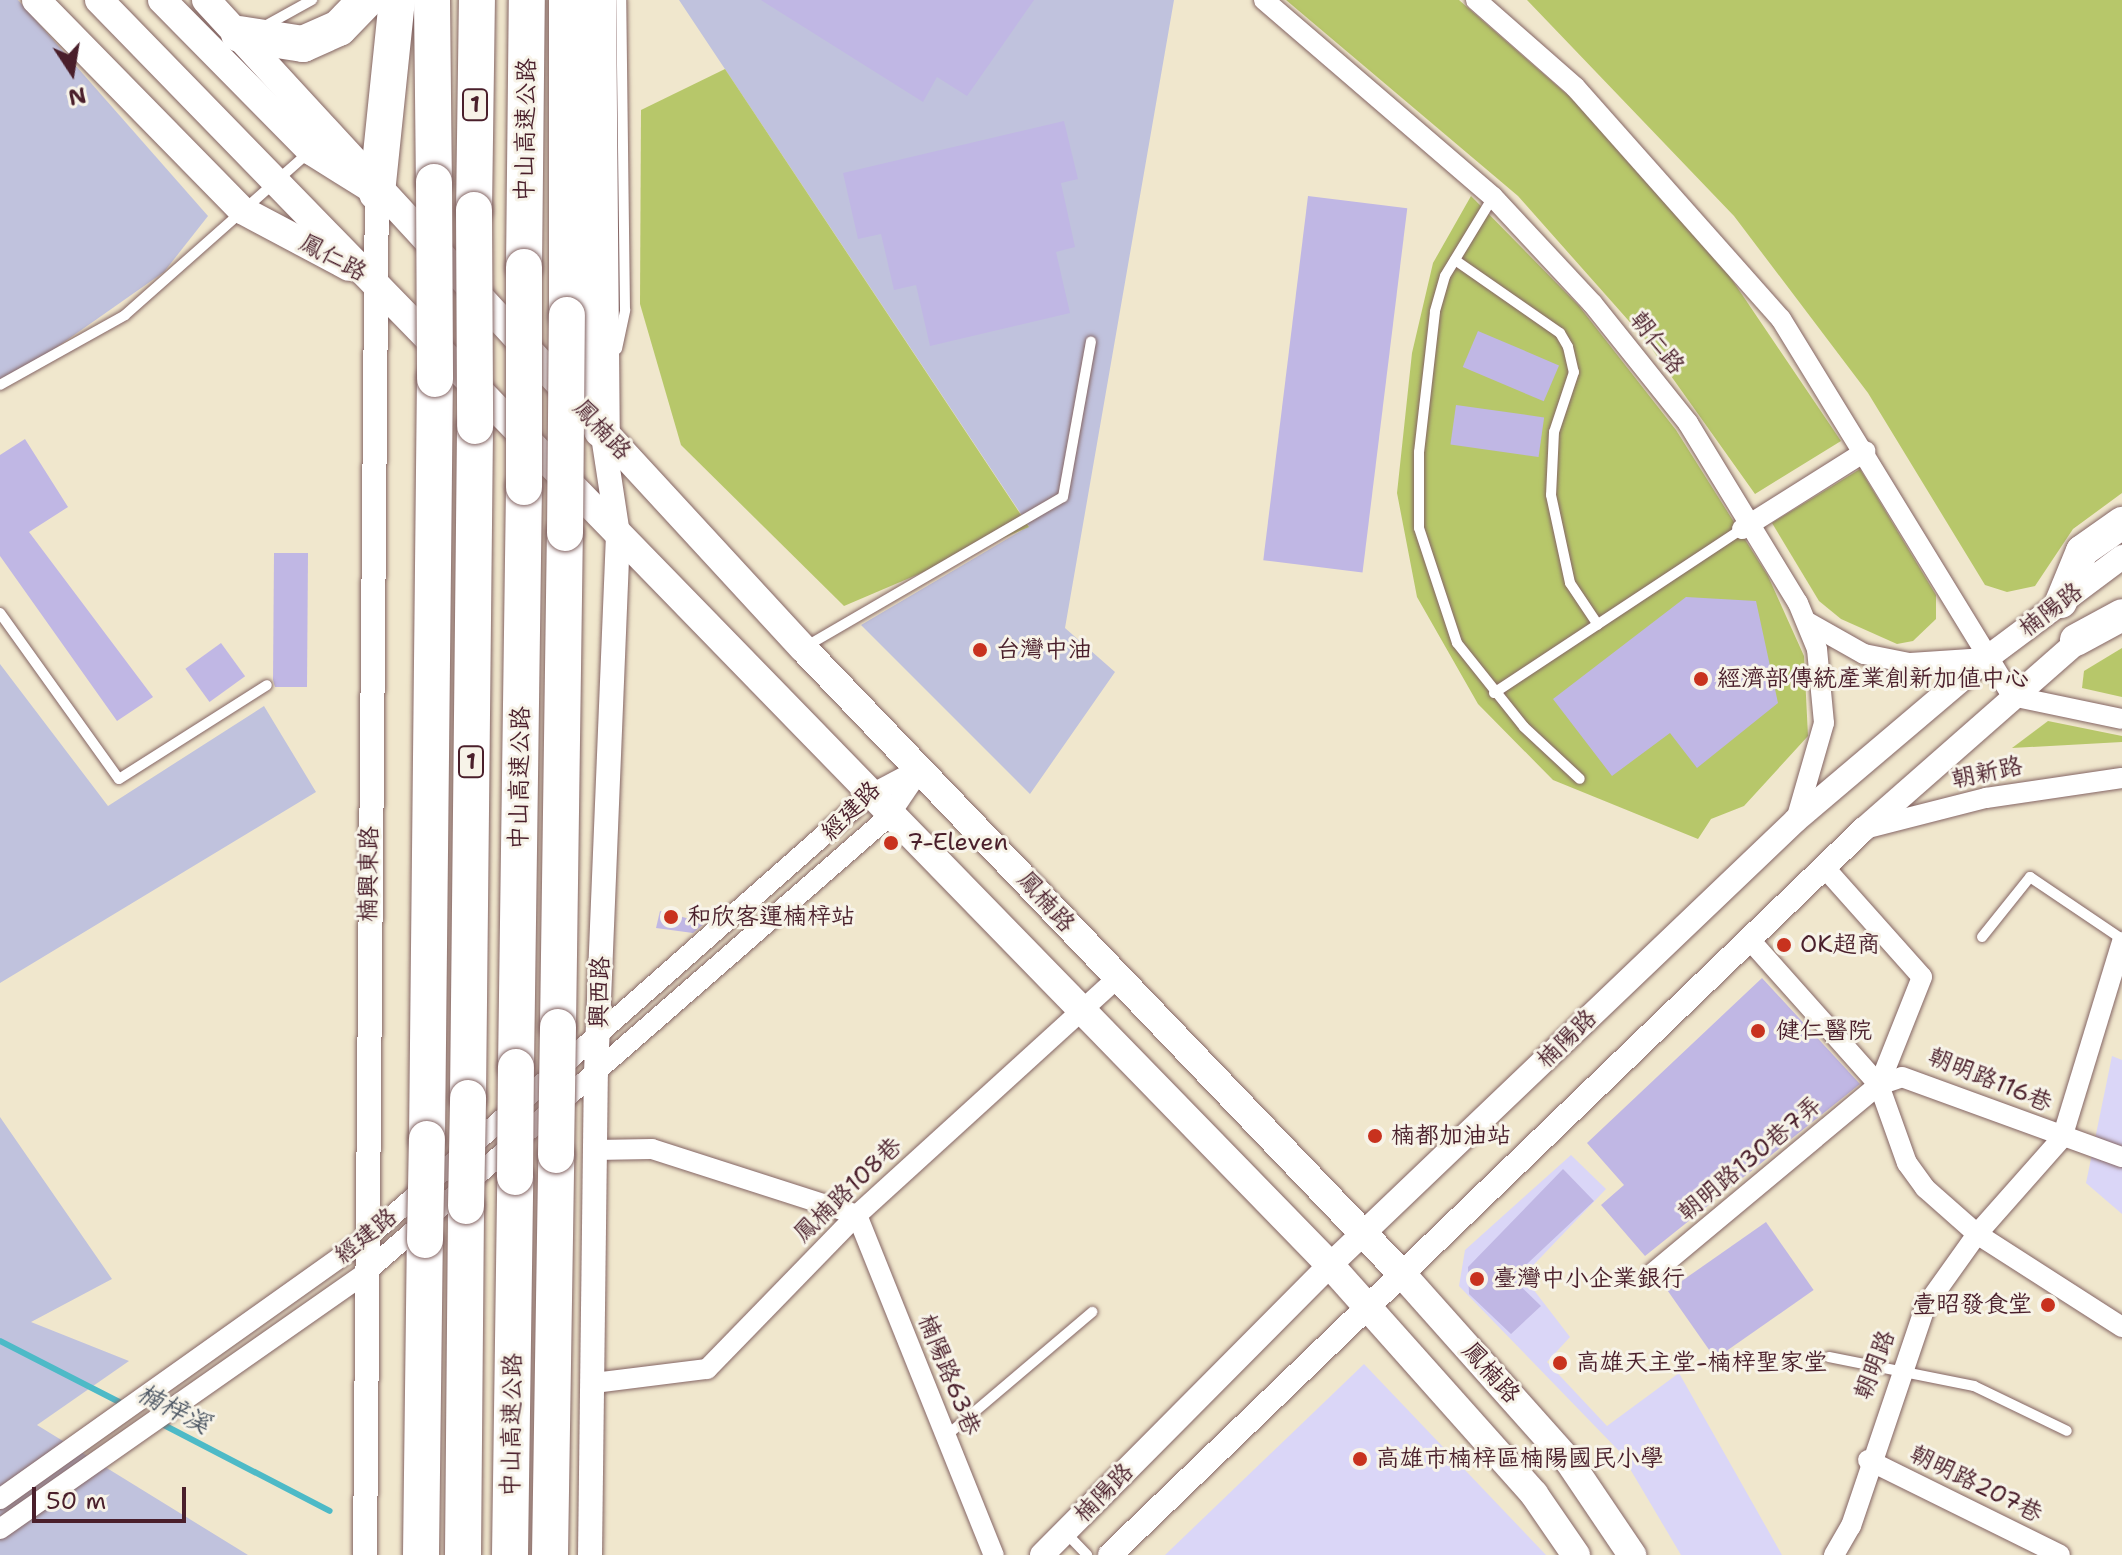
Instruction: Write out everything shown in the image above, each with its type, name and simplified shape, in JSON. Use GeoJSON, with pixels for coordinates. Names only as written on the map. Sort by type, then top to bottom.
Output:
{"type":"FeatureCollection","features":[{"type":"Feature","properties":{"kind":"highway"},"geometry":{"type":"LineString","coordinates":[[239,34],[303,44],[339,28],[366,0]]}},
{"type":"Feature","properties":{"kind":"highway"},"geometry":{"type":"LineString","coordinates":[[377,193],[397,0]]}},
{"type":"Feature","properties":{"kind":"highway"},"geometry":{"type":"LineString","coordinates":[[421,1555],[435,379],[432,0]]}},
{"type":"Feature","properties":{"kind":"highway","name":"中山高速公路"},"geometry":{"type":"LineString","coordinates":[[463,1555],[477,0]]}},
{"type":"Feature","properties":{"kind":"highway","name":"中山高速公路"},"geometry":{"type":"LineString","coordinates":[[510,1555],[527,0]]}},
{"type":"Feature","properties":{"kind":"highway"},"geometry":{"type":"LineString","coordinates":[[550,1555],[565,533],[567,0]]}},
{"type":"Feature","properties":{"kind":"highway"},"geometry":{"type":"LineString","coordinates":[[598,0],[602,430]]}},
{"type":"Feature","properties":{"kind":"main road","name":"鳳仁路"},"geometry":{"type":"LineString","coordinates":[[36,0],[242,210],[376,281]]}},
{"type":"Feature","properties":{"kind":"main road","name":"鳳仁路"},"geometry":{"type":"LineString","coordinates":[[99,0],[376,281]]}},
{"type":"Feature","properties":{"kind":"main road"},"geometry":{"type":"LineString","coordinates":[[162,0],[311,151],[377,193]]}},
{"type":"Feature","properties":{"kind":"main road"},"geometry":{"type":"LineString","coordinates":[[206,0],[333,130],[377,193]]}},
{"type":"Feature","properties":{"kind":"main road","name":"鳳楠路"},"geometry":{"type":"LineString","coordinates":[[377,193],[803,648],[922,767],[1116,979],[1402,1274],[1568,1460],[1632,1555]]}},
{"type":"Feature","properties":{"kind":"main road","name":"鳳楠路"},"geometry":{"type":"LineString","coordinates":[[376,281],[888,817],[1330,1265],[1534,1494],[1576,1555]]}},
{"type":"Feature","properties":{"kind":"main road"},"geometry":{"type":"LineString","coordinates":[[2061,602],[2082,551],[2122,523]]}},
{"type":"Feature","properties":{"kind":"main road"},"geometry":{"type":"LineString","coordinates":[[2076,640],[2122,615]]}},
{"type":"Feature","properties":{"kind":"street","name":"朝仁路"},"geometry":{"type":"LineString","coordinates":[[1264,0],[1493,197],[1592,303],[1688,423],[1746,527],[1809,623],[1824,723],[1796,820]]}},
{"type":"Feature","properties":{"kind":"street"},"geometry":{"type":"LineString","coordinates":[[1476,0],[1575,87],[1681,201],[1781,319],[1866,451],[2012,696],[2122,719]]}},
{"type":"Feature","properties":{"kind":"street","name":"楠興東路"},"geometry":{"type":"LineString","coordinates":[[365,1555],[365,1240],[377,193]]}},
{"type":"Feature","properties":{"kind":"street","name":"興西路"},"geometry":{"type":"LineString","coordinates":[[590,1555],[596,1073],[618,534],[602,430]]}},
{"type":"Feature","properties":{"kind":"street"},"geometry":{"type":"LineString","coordinates":[[1746,527],[1866,451]]}},
{"type":"Feature","properties":{"kind":"street","name":"楠陽路"},"geometry":{"type":"LineString","coordinates":[[1042,1555],[1330,1265],[1796,820],[1987,658],[2122,557]]}},
{"type":"Feature","properties":{"kind":"street","name":"楠陽路"},"geometry":{"type":"LineString","coordinates":[[1110,1555],[1864,829],[2076,640],[2122,606]]}},
{"type":"Feature","properties":{"kind":"street"},"geometry":{"type":"LineString","coordinates":[[1809,623],[1864,654],[1909,663],[1987,658]]}},
{"type":"Feature","properties":{"kind":"street","name":"經建路"},"geometry":{"type":"LineString","coordinates":[[0,1499],[365,1240],[868,796],[922,767]]}},
{"type":"Feature","properties":{"kind":"street","name":"經建路"},"geometry":{"type":"LineString","coordinates":[[0,1529],[365,1273],[888,817],[922,767]]}},
{"type":"Feature","properties":{"kind":"street","name":"朝新路"},"geometry":{"type":"LineString","coordinates":[[1864,829],[1986,798],[2122,778]]}},
{"type":"Feature","properties":{"kind":"street","name":"朝明路116巷"},"geometry":{"type":"LineString","coordinates":[[1824,867],[1920,971],[1922,982],[1879,1085]]}},
{"type":"Feature","properties":{"kind":"street"},"geometry":{"type":"LineString","coordinates":[[1749,939],[1879,1085],[1907,1163],[1977,1234],[2122,1327]]}},
{"type":"Feature","properties":{"kind":"street","name":"朝明路"},"geometry":{"type":"LineString","coordinates":[[1834,1555],[1851,1526],[1868,1460],[1925,1307],[1977,1234],[2062,1138],[2122,941]]}},
{"type":"Feature","properties":{"kind":"street","name":"鳳楠路108巷"},"geometry":{"type":"LineString","coordinates":[[594,1383],[707,1369],[857,1215],[1078,1009],[1116,979]]}},
{"type":"Feature","properties":{"kind":"street","name":"朝明路116巷"},"geometry":{"type":"LineString","coordinates":[[1879,1085],[1911,1076],[2062,1138]]}},
{"type":"Feature","properties":{"kind":"street","name":"朝明路130巷7弄"},"geometry":{"type":"LineString","coordinates":[[1653,1273],[1879,1085]]}},
{"type":"Feature","properties":{"kind":"street"},"geometry":{"type":"LineString","coordinates":[[2062,1138],[2122,1157]]}},
{"type":"Feature","properties":{"kind":"street"},"geometry":{"type":"LineString","coordinates":[[595,1150],[652,1149],[857,1215]]}},
{"type":"Feature","properties":{"kind":"street","name":"楠陽路63巷"},"geometry":{"type":"LineString","coordinates":[[857,1215],[994,1555]]}},
{"type":"Feature","properties":{"kind":"street","name":"朝明路207巷"},"geometry":{"type":"LineString","coordinates":[[1868,1460],[2060,1555]]}},
{"type":"Feature","properties":{"kind":"lane"},"geometry":{"type":"LineString","coordinates":[[239,34],[280,21],[312,0]]}},
{"type":"Feature","properties":{"kind":"lane"},"geometry":{"type":"LineString","coordinates":[[602,430],[625,310],[621,0]]}},
{"type":"Feature","properties":{"kind":"lane"},"geometry":{"type":"LineString","coordinates":[[0,385],[125,315],[333,130]]}},
{"type":"Feature","properties":{"kind":"lane"},"geometry":{"type":"LineString","coordinates":[[1493,197],[1455,260],[1435,312],[1419,452],[1419,528],[1457,643],[1494,693],[1580,779]]}},
{"type":"Feature","properties":{"kind":"lane"},"geometry":{"type":"LineString","coordinates":[[1455,260],[1560,333],[1568,347],[1574,372],[1554,432],[1551,495],[1570,583],[1598,625]]}},
{"type":"Feature","properties":{"kind":"lane"},"geometry":{"type":"LineString","coordinates":[[803,648],[1063,497],[1091,342]]}},
{"type":"Feature","properties":{"kind":"lane"},"geometry":{"type":"LineString","coordinates":[[1494,693],[1746,527]]}},
{"type":"Feature","properties":{"kind":"lane"},"geometry":{"type":"LineString","coordinates":[[0,613],[119,779],[267,685]]}},
{"type":"Feature","properties":{"kind":"lane"},"geometry":{"type":"LineString","coordinates":[[2012,696],[2122,632]]}},
{"type":"Feature","properties":{"kind":"lane"},"geometry":{"type":"LineString","coordinates":[[1982,937],[2030,877],[2122,941]]}},
{"type":"Feature","properties":{"kind":"lane"},"geometry":{"type":"LineString","coordinates":[[946,1436],[1092,1312]]}},
{"type":"Feature","properties":{"kind":"lane"},"geometry":{"type":"LineString","coordinates":[[1829,1357],[1900,1368],[1974,1386],[2067,1431]]}},
{"type":"Feature","properties":{"kind":"lane"},"geometry":{"type":"LineString","coordinates":[[1065,1532],[1087,1555]]}},
{"type":"Feature","properties":{"kind":"shaded area"},"geometry":{"type":"Polygon","coordinates":[[[0,0],[18,0],[208,216],[164,272],[0,387],[0,0]]]}},
{"type":"Feature","properties":{"kind":"shaded area"},"geometry":{"type":"Polygon","coordinates":[[[679,0],[1174,0],[1065,628],[1115,672],[1030,794],[861,625],[1029,526],[679,0]]]}},
{"type":"Feature","properties":{"kind":"shaded area"},"geometry":{"type":"Polygon","coordinates":[[[0,664],[108,806],[264,706],[316,792],[0,983],[0,664]]]}},
{"type":"Feature","properties":{"kind":"shaded area"},"geometry":{"type":"Polygon","coordinates":[[[2112,1056],[2122,1060],[2122,1214],[2086,1183],[2112,1056]]]}},
{"type":"Feature","properties":{"kind":"shaded area"},"geometry":{"type":"Polygon","coordinates":[[[0,1117],[112,1279],[31,1322],[129,1361],[37,1425],[248,1555],[0,1555],[0,1117]]]}},
{"type":"Feature","properties":{"kind":"shaded area"},"geometry":{"type":"Polygon","coordinates":[[[1571,1155],[1606,1189],[1523,1276],[1570,1337],[1547,1362],[1607,1426],[1679,1373],[1782,1555],[1681,1555],[1620,1452],[1459,1286],[1465,1250],[1571,1155]]]}},
{"type":"Feature","properties":{"kind":"shaded area","name":"高雄市楠梓區楠陽國民小學"},"geometry":{"type":"Polygon","coordinates":[[[1364,1364],[1546,1555],[1165,1555],[1364,1364]]]}},
{"type":"Feature","properties":{"kind":"green space"},"geometry":{"type":"Polygon","coordinates":[[[1286,0],[1459,0],[1579,105],[1718,259],[1841,441],[1755,494],[1644,338],[1518,196],[1286,0]]]}},
{"type":"Feature","properties":{"kind":"green space"},"geometry":{"type":"Polygon","coordinates":[[[1527,0],[2122,0],[2122,493],[2073,529],[2035,586],[2007,592],[1985,585],[1868,393],[1734,216],[1527,0]]]}},
{"type":"Feature","properties":{"kind":"green space"},"geometry":{"type":"Polygon","coordinates":[[[725,69],[1029,527],[844,606],[681,445],[640,304],[641,110],[725,69]]]}},
{"type":"Feature","properties":{"kind":"green space","name":"經濟部傳統產業創新加值中心"},"geometry":{"type":"Polygon","coordinates":[[[1471,196],[1579,306],[1676,430],[1768,576],[1804,656],[1808,736],[1744,806],[1711,819],[1698,839],[1553,780],[1478,704],[1417,597],[1397,493],[1412,353],[1433,263],[1471,196]]]}},
{"type":"Feature","properties":{"kind":"green space"},"geometry":{"type":"Polygon","coordinates":[[[1860,469],[1936,595],[1936,619],[1913,641],[1897,644],[1841,619],[1819,601],[1772,523],[1860,469]]]}},
{"type":"Feature","properties":{"kind":"green space"},"geometry":{"type":"Polygon","coordinates":[[[2122,648],[2122,697],[2082,688],[2084,671],[2122,648]]]}},
{"type":"Feature","properties":{"kind":"green space"},"geometry":{"type":"Polygon","coordinates":[[[2048,721],[2122,736],[2122,742],[2012,748],[2048,721]]]}},
{"type":"Feature","properties":{"kind":"building"},"geometry":{"type":"Polygon","coordinates":[[[761,0],[1034,0],[967,96],[937,77],[923,102],[761,0]]]}},
{"type":"Feature","properties":{"kind":"building"},"geometry":{"type":"Polygon","coordinates":[[[1064,121],[1078,179],[1061,183],[1075,247],[1056,252],[1070,313],[930,346],[916,285],[894,290],[881,234],[858,239],[843,173],[1064,121]]]}},
{"type":"Feature","properties":{"kind":"building"},"geometry":{"type":"Polygon","coordinates":[[[1308,196],[1407,208],[1363,572],[1263,560],[1308,196]]]}},
{"type":"Feature","properties":{"kind":"building"},"geometry":{"type":"Polygon","coordinates":[[[1478,331],[1559,365],[1544,401],[1463,367],[1478,331]]]}},
{"type":"Feature","properties":{"kind":"building"},"geometry":{"type":"Polygon","coordinates":[[[1456,405],[1544,417],[1539,457],[1450,445],[1456,405]]]}},
{"type":"Feature","properties":{"kind":"building"},"geometry":{"type":"Polygon","coordinates":[[[25,439],[68,507],[29,532],[153,697],[117,721],[0,556],[0,455],[25,439]]]}},
{"type":"Feature","properties":{"kind":"building"},"geometry":{"type":"Polygon","coordinates":[[[274,553],[308,553],[307,687],[275,687],[273,680],[274,553]]]}},
{"type":"Feature","properties":{"kind":"building","name":"經濟部傳統產業創新加值中心"},"geometry":{"type":"Polygon","coordinates":[[[1686,597],[1756,601],[1778,703],[1697,768],[1670,733],[1612,776],[1553,699],[1686,597]]]}},
{"type":"Feature","properties":{"kind":"building"},"geometry":{"type":"Polygon","coordinates":[[[221,643],[245,676],[210,702],[185,669],[221,643]]]}},
{"type":"Feature","properties":{"kind":"building","name":"和欣客運楠梓站"},"geometry":{"type":"Polygon","coordinates":[[[660,911],[705,923],[693,933],[656,928],[660,911]]]}},
{"type":"Feature","properties":{"kind":"building","name":"健仁醫院"},"geometry":{"type":"Polygon","coordinates":[[[1762,978],[1860,1084],[1645,1256],[1601,1205],[1624,1185],[1587,1143],[1762,978]]]}},
{"type":"Feature","properties":{"kind":"building"},"geometry":{"type":"Polygon","coordinates":[[[1563,1169],[1594,1201],[1512,1278],[1541,1306],[1511,1334],[1469,1294],[1468,1267],[1563,1169]]]}},
{"type":"Feature","properties":{"kind":"building"},"geometry":{"type":"Polygon","coordinates":[[[1766,1222],[1814,1290],[1715,1359],[1668,1291],[1766,1222]]]}},
{"type":"Feature","properties":{"kind":"waterway","name":"楠梓溪"},"geometry":{"type":"LineString","coordinates":[[0,1341],[125,1405]]}},
{"type":"Feature","properties":{"kind":"waterway","name":"楠梓溪"},"geometry":{"type":"LineString","coordinates":[[160,1423],[330,1511]]}},
{"type":"Feature","properties":{"kind":"place","name":"台灣中油"},"geometry":{"type":"Point","coordinates":[980,650]}},
{"type":"Feature","properties":{"kind":"place","name":"經濟部傳統產業創新加值中心"},"geometry":{"type":"Point","coordinates":[1701,679]}},
{"type":"Feature","properties":{"kind":"place","name":"7-Eleven"},"geometry":{"type":"Point","coordinates":[891,843]}},
{"type":"Feature","properties":{"kind":"place","name":"和欣客運楠梓站"},"geometry":{"type":"Point","coordinates":[671,917]}},
{"type":"Feature","properties":{"kind":"place","name":"OK超商"},"geometry":{"type":"Point","coordinates":[1784,945]}},
{"type":"Feature","properties":{"kind":"place","name":"健仁醫院"},"geometry":{"type":"Point","coordinates":[1758,1031]}},
{"type":"Feature","properties":{"kind":"place","name":"楠都加油站"},"geometry":{"type":"Point","coordinates":[1375,1136]}},
{"type":"Feature","properties":{"kind":"place","name":"臺灣中小企業銀行"},"geometry":{"type":"Point","coordinates":[1477,1279]}},
{"type":"Feature","properties":{"kind":"place","name":"壹昭發食堂"},"geometry":{"type":"Point","coordinates":[2048,1305]}},
{"type":"Feature","properties":{"kind":"place","name":"高雄天主堂-楠梓聖家堂"},"geometry":{"type":"Point","coordinates":[1560,1363]}},
{"type":"Feature","properties":{"kind":"place","name":"高雄市楠梓區楠陽國民小學"},"geometry":{"type":"Point","coordinates":[1360,1459]}}]}
